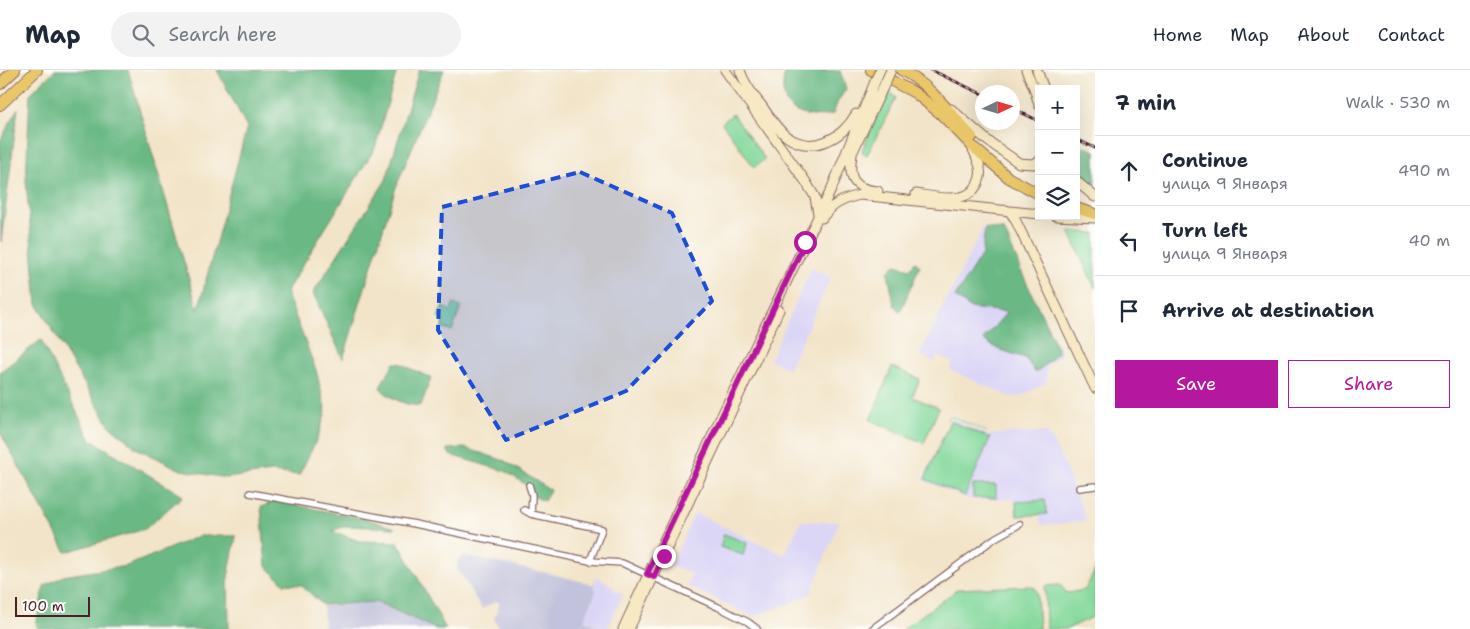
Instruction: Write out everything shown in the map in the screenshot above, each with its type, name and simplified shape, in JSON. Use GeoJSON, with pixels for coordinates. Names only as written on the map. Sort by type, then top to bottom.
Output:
{"type":"FeatureCollection","features":[{"type":"Feature","properties":{"kind":"highway"},"geometry":{"type":"LineString","coordinates":[[0,84],[14,70]]}},
{"type":"Feature","properties":{"kind":"highway"},"geometry":{"type":"LineString","coordinates":[[0,105],[37,70]]}},
{"type":"Feature","properties":{"kind":"highway"},"geometry":{"type":"LineString","coordinates":[[901,70],[943,102],[952,116],[975,141],[1012,172],[1035,186]]}},
{"type":"Feature","properties":{"kind":"highway"},"geometry":{"type":"LineString","coordinates":[[873,78],[915,93],[941,114],[971,146],[1009,178],[1035,192]]}},
{"type":"Feature","properties":{"kind":"highway"},"geometry":{"type":"LineString","coordinates":[[1080,203],[1095,206]]}},
{"type":"Feature","properties":{"kind":"highway"},"geometry":{"type":"LineString","coordinates":[[1080,209],[1095,214]]}},
{"type":"Feature","properties":{"kind":"main road"},"geometry":{"type":"LineString","coordinates":[[725,70],[806,182],[815,197],[820,216]]}},
{"type":"Feature","properties":{"kind":"main road"},"geometry":{"type":"LineString","coordinates":[[740,70],[745,83],[776,126],[786,136],[803,143],[821,144],[839,135],[851,123],[873,78],[880,70]]}},
{"type":"Feature","properties":{"kind":"main road"},"geometry":{"type":"LineString","coordinates":[[820,216],[836,192],[892,70]]}},
{"type":"Feature","properties":{"kind":"main road"},"geometry":{"type":"LineString","coordinates":[[1026,70],[1035,91]]}},
{"type":"Feature","properties":{"kind":"main road"},"geometry":{"type":"LineString","coordinates":[[1037,70],[1043,85]]}},
{"type":"Feature","properties":{"kind":"main road"},"geometry":{"type":"LineString","coordinates":[[626,628],[820,216],[873,78]]}},
{"type":"Feature","properties":{"kind":"main road"},"geometry":{"type":"LineString","coordinates":[[943,102],[988,141],[1019,163],[1035,163]]}},
{"type":"Feature","properties":{"kind":"main road"},"geometry":{"type":"LineString","coordinates":[[853,152],[850,173],[854,181],[862,188],[871,191],[959,198],[968,195],[976,188],[980,178],[980,165],[971,146]]}},
{"type":"Feature","properties":{"kind":"main road"},"geometry":{"type":"LineString","coordinates":[[1080,184],[1095,197]]}},
{"type":"Feature","properties":{"kind":"main road"},"geometry":{"type":"LineString","coordinates":[[820,216],[838,202],[860,195],[1035,213]]}},
{"type":"Feature","properties":{"kind":"main road"},"geometry":{"type":"LineString","coordinates":[[1006,210],[1013,215],[1095,388]]}},
{"type":"Feature","properties":{"kind":"main road"},"geometry":{"type":"LineString","coordinates":[[1018,226],[1026,212]]}},
{"type":"Feature","properties":{"kind":"main road"},"geometry":{"type":"LineString","coordinates":[[1080,217],[1095,218]]}},
{"type":"Feature","properties":{"kind":"street"},"geometry":{"type":"LineString","coordinates":[[529,485],[532,495],[531,514]]}},
{"type":"Feature","properties":{"kind":"street"},"geometry":{"type":"LineString","coordinates":[[1079,488],[1095,486]]}},
{"type":"Feature","properties":{"kind":"street"},"geometry":{"type":"LineString","coordinates":[[250,493],[415,524],[590,561],[622,563],[748,622],[757,629]]}},
{"type":"Feature","properties":{"kind":"street"},"geometry":{"type":"LineString","coordinates":[[524,510],[531,514],[602,529],[590,561]]}},
{"type":"Feature","properties":{"kind":"street"},"geometry":{"type":"LineString","coordinates":[[872,629],[995,538],[1020,524]]}},
{"type":"Feature","properties":{"kind":"highlighted area"},"geometry":{"type":"Polygon","coordinates":[[[580,172],[672,213],[712,301],[626,391],[506,440],[438,330],[442,207],[580,172]]]}},
{"type":"Feature","properties":{"kind":"shaded area"},"geometry":{"type":"Polygon","coordinates":[[[983,227],[1003,233],[1062,355],[1048,364],[1046,383],[1021,396],[1010,397],[950,370],[953,362],[938,356],[935,362],[919,355],[983,227]]]}},
{"type":"Feature","properties":{"kind":"shaded area"},"geometry":{"type":"Polygon","coordinates":[[[811,269],[831,277],[789,369],[770,360],[811,269]]]}},
{"type":"Feature","properties":{"kind":"shaded area"},"geometry":{"type":"Polygon","coordinates":[[[951,419],[991,437],[992,434],[1047,432],[1061,457],[1087,521],[1041,525],[1039,515],[1016,517],[1015,499],[971,500],[923,480],[951,419]]]}},
{"type":"Feature","properties":{"kind":"shaded area"},"geometry":{"type":"Polygon","coordinates":[[[695,513],[784,555],[801,521],[839,522],[810,595],[754,617],[687,586],[692,574],[671,565],[695,513]]]}},
{"type":"Feature","properties":{"kind":"shaded area"},"geometry":{"type":"Polygon","coordinates":[[[464,556],[595,585],[594,589],[597,590],[584,620],[601,628],[555,629],[543,624],[540,629],[500,629],[494,619],[500,603],[496,601],[482,609],[457,568],[457,562],[464,556]]]}},
{"type":"Feature","properties":{"kind":"shaded area"},"geometry":{"type":"Polygon","coordinates":[[[597,576],[614,587],[613,589],[623,594],[607,629],[584,620],[597,591],[594,589],[595,585],[593,584],[597,576]]]}},
{"type":"Feature","properties":{"kind":"shaded area"},"geometry":{"type":"Polygon","coordinates":[[[377,602],[436,629],[323,629],[323,606],[377,602]]]}},
{"type":"Feature","properties":{"kind":"green space"},"geometry":{"type":"Polygon","coordinates":[[[55,70],[128,70],[198,310],[247,127],[217,70],[397,70],[375,148],[286,292],[316,370],[326,412],[317,439],[299,475],[272,472],[226,478],[181,470],[136,448],[109,425],[37,304],[26,181],[30,94],[55,70]]]}},
{"type":"Feature","properties":{"kind":"green space"},"geometry":{"type":"Polygon","coordinates":[[[419,70],[444,70],[396,187],[343,359],[313,293],[386,180],[419,70]]]}},
{"type":"Feature","properties":{"kind":"green space"},"geometry":{"type":"Polygon","coordinates":[[[787,70],[840,71],[846,89],[838,101],[833,114],[816,116],[800,114],[788,105],[783,89],[783,81],[787,70]]]}},
{"type":"Feature","properties":{"kind":"green space"},"geometry":{"type":"Polygon","coordinates":[[[889,91],[896,98],[867,155],[862,150],[889,91]]]}},
{"type":"Feature","properties":{"kind":"green space"},"geometry":{"type":"Polygon","coordinates":[[[18,108],[1,242],[0,141],[18,108]]]}},
{"type":"Feature","properties":{"kind":"green space"},"geometry":{"type":"Polygon","coordinates":[[[733,114],[765,159],[754,167],[722,123],[733,114]]]}},
{"type":"Feature","properties":{"kind":"green space"},"geometry":{"type":"Polygon","coordinates":[[[1080,145],[1095,151],[1095,190],[1091,189],[1080,177],[1080,145]]]}},
{"type":"Feature","properties":{"kind":"green space"},"geometry":{"type":"Polygon","coordinates":[[[985,228],[1004,230],[1059,352],[1036,373],[1025,358],[998,349],[983,340],[1007,312],[970,308],[955,297],[982,254],[985,228]]]}},
{"type":"Feature","properties":{"kind":"green space"},"geometry":{"type":"Polygon","coordinates":[[[1069,231],[1095,233],[1095,288],[1069,231]]]}},
{"type":"Feature","properties":{"kind":"green space"},"geometry":{"type":"Polygon","coordinates":[[[915,262],[920,266],[900,312],[894,305],[888,272],[895,265],[910,269],[915,262]]]}},
{"type":"Feature","properties":{"kind":"green space"},"geometry":{"type":"Polygon","coordinates":[[[453,304],[461,307],[452,331],[442,327],[444,320],[438,317],[442,307],[451,311],[453,304]]]}},
{"type":"Feature","properties":{"kind":"green space"},"geometry":{"type":"Polygon","coordinates":[[[41,340],[90,439],[183,496],[145,529],[66,552],[0,432],[0,372],[41,340]]]}},
{"type":"Feature","properties":{"kind":"green space"},"geometry":{"type":"Polygon","coordinates":[[[394,363],[399,363],[431,378],[421,405],[410,405],[399,401],[380,388],[394,363]]]}},
{"type":"Feature","properties":{"kind":"green space"},"geometry":{"type":"Polygon","coordinates":[[[892,367],[920,379],[912,397],[939,408],[924,443],[870,420],[892,367]]]}},
{"type":"Feature","properties":{"kind":"green space"},"geometry":{"type":"Polygon","coordinates":[[[950,421],[990,438],[965,496],[925,479],[950,421]]]}},
{"type":"Feature","properties":{"kind":"green space"},"geometry":{"type":"Polygon","coordinates":[[[465,448],[505,461],[550,490],[544,501],[532,495],[531,488],[505,471],[450,455],[447,449],[465,448]]]}},
{"type":"Feature","properties":{"kind":"green space"},"geometry":{"type":"Polygon","coordinates":[[[973,485],[996,485],[996,498],[973,498],[973,485]]]}},
{"type":"Feature","properties":{"kind":"green space"},"geometry":{"type":"Polygon","coordinates":[[[1045,500],[1047,514],[1017,516],[1016,502],[1045,500]]]}},
{"type":"Feature","properties":{"kind":"green space"},"geometry":{"type":"Polygon","coordinates":[[[276,501],[369,520],[395,528],[345,526],[332,531],[359,541],[398,542],[446,629],[436,629],[377,602],[323,605],[301,585],[284,584],[266,566],[261,507],[276,501]]]}},
{"type":"Feature","properties":{"kind":"green space"},"geometry":{"type":"Polygon","coordinates":[[[724,534],[747,543],[743,555],[720,547],[724,534]]]}},
{"type":"Feature","properties":{"kind":"green space"},"geometry":{"type":"Polygon","coordinates":[[[199,536],[236,536],[228,577],[229,629],[40,629],[36,626],[44,586],[63,576],[127,566],[199,536]]]}},
{"type":"Feature","properties":{"kind":"green space"},"geometry":{"type":"Polygon","coordinates":[[[1095,570],[1095,616],[1067,629],[1046,629],[1045,586],[1060,585],[1067,593],[1085,590],[1095,570]]]}},
{"type":"Feature","properties":{"kind":"green space"},"geometry":{"type":"Polygon","coordinates":[[[1030,586],[1035,588],[1037,593],[1039,629],[903,629],[958,589],[1030,586]]]}},
{"type":"Feature","properties":{"kind":"waterway"},"geometry":{"type":"LineString","coordinates":[[946,420],[951,416],[987,432]]}},
{"type":"Feature","properties":{"kind":"railway"},"geometry":{"type":"LineString","coordinates":[[931,70],[975,91]]}},
{"type":"Feature","properties":{"kind":"railway"},"geometry":{"type":"LineString","coordinates":[[1020,112],[1035,119]]}},
{"type":"Feature","properties":{"kind":"railway"},"geometry":{"type":"LineString","coordinates":[[1080,141],[1095,148]]}},
{"type":"Feature","properties":{"kind":"route"},"geometry":{"type":"LineString","coordinates":[[664,556],[654,577],[647,574],[805,242]]}}]}
